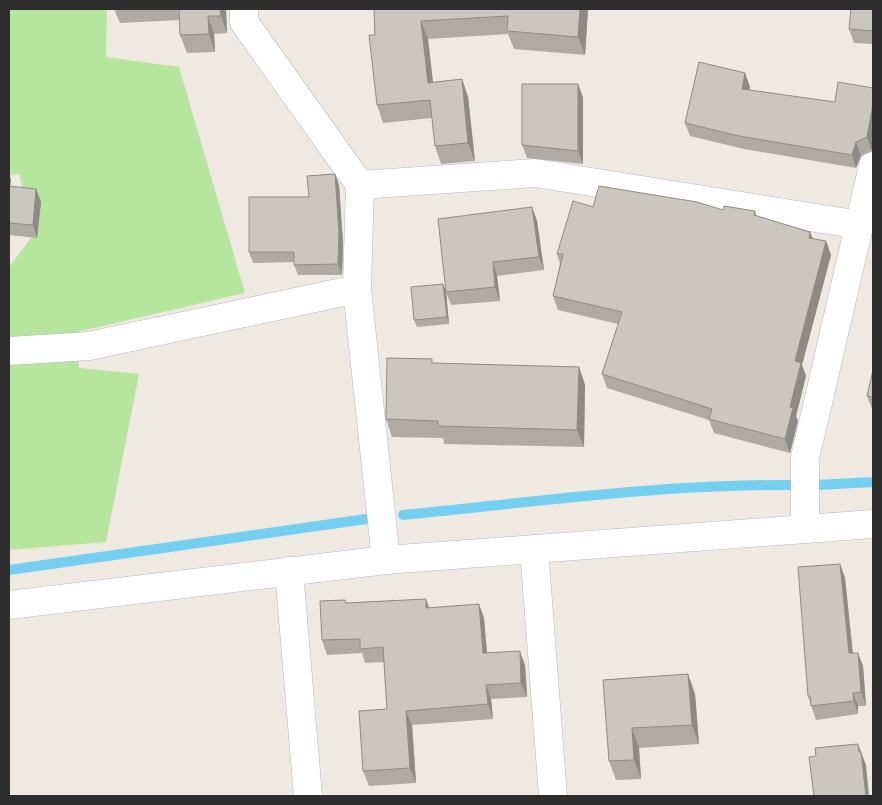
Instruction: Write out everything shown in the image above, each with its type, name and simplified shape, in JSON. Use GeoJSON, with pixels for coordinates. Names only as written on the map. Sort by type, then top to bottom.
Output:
{"type":"FeatureCollection","features":[{"type":"Feature","properties":{"kind":"street"},"geometry":{"type":"LineString","coordinates":[[244,9],[244,22],[360,185],[357,290],[386,560]]}},
{"type":"Feature","properties":{"kind":"street"},"geometry":{"type":"LineString","coordinates":[[805,529],[805,458],[873,166]]}},
{"type":"Feature","properties":{"kind":"street"},"geometry":{"type":"LineString","coordinates":[[360,185],[536,174],[860,225]]}},
{"type":"Feature","properties":{"kind":"street"},"geometry":{"type":"LineString","coordinates":[[9,351],[89,346],[357,290]]}},
{"type":"Feature","properties":{"kind":"street"},"geometry":{"type":"LineString","coordinates":[[9,605],[386,560],[873,524]]}},
{"type":"Feature","properties":{"kind":"street"},"geometry":{"type":"LineString","coordinates":[[534,548],[553,796]]}},
{"type":"Feature","properties":{"kind":"street"},"geometry":{"type":"LineString","coordinates":[[290,571],[308,796]]}},
{"type":"Feature","properties":{"kind":"green space"},"geometry":{"type":"Polygon","coordinates":[[[9,9],[107,9],[106,57],[179,67],[245,293],[77,332],[79,368],[139,374],[106,542],[9,550],[9,267],[35,233],[19,174],[9,175],[9,9]]]}},
{"type":"Feature","properties":{"kind":"building"},"geometry":{"type":"Polygon","coordinates":[[[179,9],[220,9],[221,16],[208,16],[209,34],[180,35],[179,9]]]}},
{"type":"Feature","properties":{"kind":"building"},"geometry":{"type":"Polygon","coordinates":[[[374,9],[580,9],[578,37],[507,31],[508,16],[421,21],[428,83],[462,79],[468,143],[435,146],[430,100],[377,105],[369,35],[375,35],[374,9]]]}},
{"type":"Feature","properties":{"kind":"building"},"geometry":{"type":"Polygon","coordinates":[[[851,9],[873,9],[873,31],[849,29],[851,9]]]}},
{"type":"Feature","properties":{"kind":"building"},"geometry":{"type":"Polygon","coordinates":[[[699,62],[745,73],[742,89],[835,102],[838,82],[873,88],[873,104],[867,137],[856,142],[852,155],[739,136],[685,123],[699,62]]]}},
{"type":"Feature","properties":{"kind":"building"},"geometry":{"type":"Polygon","coordinates":[[[522,84],[578,84],[578,151],[522,145],[522,84]]]}},
{"type":"Feature","properties":{"kind":"building"},"geometry":{"type":"Polygon","coordinates":[[[335,174],[339,233],[338,264],[294,265],[294,252],[249,252],[249,197],[309,197],[307,176],[335,174]]]}},
{"type":"Feature","properties":{"kind":"building"},"geometry":{"type":"Polygon","coordinates":[[[9,186],[36,189],[33,225],[9,223],[9,186]]]}},
{"type":"Feature","properties":{"kind":"building"},"geometry":{"type":"Polygon","coordinates":[[[599,186],[697,202],[723,210],[724,206],[755,211],[754,215],[810,232],[809,238],[826,241],[795,361],[801,363],[790,407],[793,408],[785,439],[709,419],[712,409],[602,374],[622,312],[553,296],[563,254],[557,254],[573,201],[593,207],[599,186]]]}},
{"type":"Feature","properties":{"kind":"building"},"geometry":{"type":"Polygon","coordinates":[[[532,207],[539,257],[493,262],[495,287],[446,292],[438,219],[532,207]]]}},
{"type":"Feature","properties":{"kind":"building"},"geometry":{"type":"Polygon","coordinates":[[[443,284],[447,317],[414,320],[411,287],[443,284]]]}},
{"type":"Feature","properties":{"kind":"building"},"geometry":{"type":"Polygon","coordinates":[[[387,358],[432,359],[432,363],[579,367],[577,430],[438,426],[438,421],[386,419],[387,358]]]}},
{"type":"Feature","properties":{"kind":"building"},"geometry":{"type":"Polygon","coordinates":[[[873,370],[873,397],[867,396],[873,370]]]}},
{"type":"Feature","properties":{"kind":"building"},"geometry":{"type":"Polygon","coordinates":[[[840,564],[849,653],[858,653],[861,692],[853,693],[854,701],[811,706],[810,696],[808,696],[798,567],[840,564]]]}},
{"type":"Feature","properties":{"kind":"building"},"geometry":{"type":"Polygon","coordinates":[[[426,599],[426,608],[479,604],[483,653],[520,651],[521,683],[486,685],[488,704],[406,711],[410,768],[363,771],[359,711],[387,709],[383,647],[360,649],[360,639],[322,640],[320,601],[345,600],[346,603],[426,599]]]}},
{"type":"Feature","properties":{"kind":"building"},"geometry":{"type":"Polygon","coordinates":[[[688,674],[692,725],[632,728],[634,760],[609,761],[603,680],[688,674]]]}},
{"type":"Feature","properties":{"kind":"building"},"geometry":{"type":"Polygon","coordinates":[[[858,744],[859,752],[861,752],[866,796],[814,796],[809,757],[816,756],[815,748],[858,744]]]}},
{"type":"Feature","properties":{"kind":"waterway"},"geometry":{"type":"LineString","coordinates":[[817,485],[873,482]]}},
{"type":"Feature","properties":{"kind":"waterway"},"geometry":{"type":"LineString","coordinates":[[403,515],[696,487],[794,485]]}},
{"type":"Feature","properties":{"kind":"waterway"},"geometry":{"type":"LineString","coordinates":[[9,570],[366,519]]}}]}
